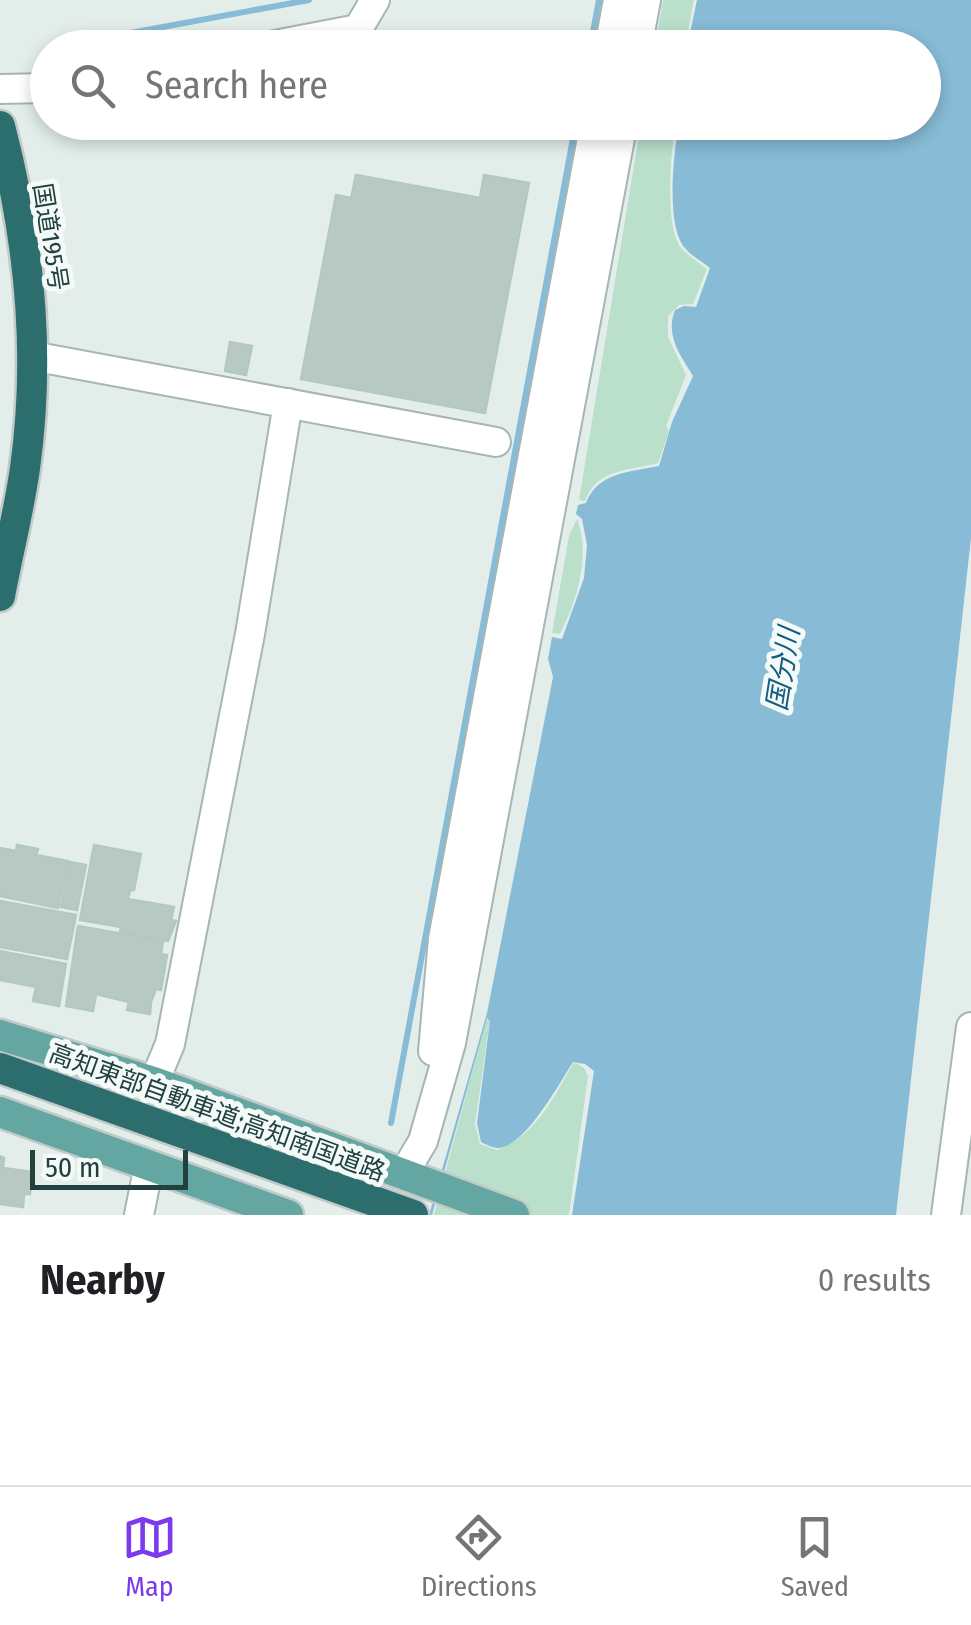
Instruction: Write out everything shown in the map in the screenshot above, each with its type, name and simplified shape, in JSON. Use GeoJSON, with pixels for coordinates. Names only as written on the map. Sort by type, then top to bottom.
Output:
{"type":"FeatureCollection","features":[{"type":"Feature","properties":{"kind":"highway","name":"国道195号"},"geometry":{"type":"LineString","coordinates":[[0,126],[30,282],[32,356],[25,469],[0,596]]}},
{"type":"Feature","properties":{"kind":"highway","name":"高知東部自動車道;高知南国道路"},"geometry":{"type":"LineString","coordinates":[[0,1068],[406,1213]]}},
{"type":"Feature","properties":{"kind":"main road"},"geometry":{"type":"LineString","coordinates":[[0,1035],[154,1082],[514,1215]]}},
{"type":"Feature","properties":{"kind":"main road"},"geometry":{"type":"LineString","coordinates":[[0,1112],[283,1213]]}},
{"type":"Feature","properties":{"kind":"street"},"geometry":{"type":"LineString","coordinates":[[353,30],[358,29],[375,0]]}},
{"type":"Feature","properties":{"kind":"street"},"geometry":{"type":"LineString","coordinates":[[613,30],[618,0]]}},
{"type":"Feature","properties":{"kind":"street"},"geometry":{"type":"LineString","coordinates":[[640,30],[646,0]]}},
{"type":"Feature","properties":{"kind":"street"},"geometry":{"type":"LineString","coordinates":[[0,89],[30,88]]}},
{"type":"Feature","properties":{"kind":"street"},"geometry":{"type":"LineString","coordinates":[[436,1087],[433,1052],[443,939],[593,140]]}},
{"type":"Feature","properties":{"kind":"street"},"geometry":{"type":"LineString","coordinates":[[414,1179],[451,1043],[619,140]]}},
{"type":"Feature","properties":{"kind":"street"},"geometry":{"type":"LineString","coordinates":[[32,356],[496,442]]}},
{"type":"Feature","properties":{"kind":"street"},"geometry":{"type":"LineString","coordinates":[[154,1082],[170,1044],[250,634],[288,403]]}},
{"type":"Feature","properties":{"kind":"street"},"geometry":{"type":"LineString","coordinates":[[946,1215],[971,1027]]}},
{"type":"Feature","properties":{"kind":"street"},"geometry":{"type":"LineString","coordinates":[[956,1148],[964,1215]]}},
{"type":"Feature","properties":{"kind":"street"},"geometry":{"type":"LineString","coordinates":[[139,1215],[150,1165]]}},
{"type":"Feature","properties":{"kind":"green space"},"geometry":{"type":"Polygon","coordinates":[[[663,0],[694,0],[688,30],[658,30],[663,0]]]}},
{"type":"Feature","properties":{"kind":"green space"},"geometry":{"type":"Polygon","coordinates":[[[638,140],[673,140],[672,224],[682,249],[707,269],[693,304],[679,305],[668,316],[668,337],[686,375],[666,426],[669,431],[658,463],[605,477],[585,501],[579,500],[638,140]]]}},
{"type":"Feature","properties":{"kind":"green space"},"geometry":{"type":"Polygon","coordinates":[[[577,519],[583,547],[580,577],[560,634],[552,633],[569,536],[577,519]]]}},
{"type":"Feature","properties":{"kind":"green space"},"geometry":{"type":"Polygon","coordinates":[[[486,1020],[490,1020],[475,1124],[480,1144],[497,1150],[522,1135],[543,1114],[574,1062],[588,1076],[569,1215],[434,1215],[486,1020]]]}},
{"type":"Feature","properties":{"kind":"water","name":"国分川"},"geometry":{"type":"Polygon","coordinates":[[[697,0],[971,0],[971,538],[896,1215],[572,1215],[594,1071],[573,1062],[540,1113],[518,1138],[497,1148],[482,1143],[477,1123],[490,1021],[487,1018],[429,1215],[487,1013],[553,677],[548,659],[552,637],[562,639],[584,578],[587,545],[582,519],[576,514],[578,505],[586,503],[607,479],[659,466],[672,422],[693,376],[675,344],[672,319],[675,310],[696,307],[710,268],[685,248],[675,223],[677,140],[941,140],[941,30],[691,30],[697,0]]]}},
{"type":"Feature","properties":{"kind":"building"},"geometry":{"type":"Polygon","coordinates":[[[356,175],[480,198],[484,175],[529,183],[485,413],[301,379],[336,195],[351,198],[356,175]]]}},
{"type":"Feature","properties":{"kind":"building"},"geometry":{"type":"Polygon","coordinates":[[[230,342],[252,346],[246,375],[225,371],[230,342]]]}},
{"type":"Feature","properties":{"kind":"building"},"geometry":{"type":"Polygon","coordinates":[[[17,845],[38,849],[36,855],[68,861],[58,908],[0,896],[0,848],[16,851],[17,845]]]}},
{"type":"Feature","properties":{"kind":"building"},"geometry":{"type":"Polygon","coordinates":[[[94,845],[141,854],[134,890],[130,890],[128,899],[174,907],[171,920],[176,921],[168,941],[80,920],[94,845]]]}},
{"type":"Feature","properties":{"kind":"building"},"geometry":{"type":"Polygon","coordinates":[[[70,862],[86,865],[77,910],[61,907],[70,862]]]}},
{"type":"Feature","properties":{"kind":"building"},"geometry":{"type":"Polygon","coordinates":[[[0,901],[76,915],[67,959],[0,947],[0,901]]]}},
{"type":"Feature","properties":{"kind":"building"},"geometry":{"type":"Polygon","coordinates":[[[78,926],[163,941],[161,954],[167,955],[161,990],[156,989],[151,1002],[145,1000],[151,1003],[150,1014],[127,1010],[129,1002],[96,994],[93,1011],[66,1006],[78,926]]]}},
{"type":"Feature","properties":{"kind":"building"},"geometry":{"type":"Polygon","coordinates":[[[0,951],[66,964],[59,1006],[33,1001],[36,987],[0,980],[0,951]]]}},
{"type":"Feature","properties":{"kind":"building"},"geometry":{"type":"Polygon","coordinates":[[[0,1156],[4,1158],[3,1168],[33,1172],[30,1194],[24,1194],[23,1207],[0,1204],[0,1156]]]}},
{"type":"Feature","properties":{"kind":"waterway"},"geometry":{"type":"LineString","coordinates":[[146,30],[309,0]]}},
{"type":"Feature","properties":{"kind":"waterway"},"geometry":{"type":"LineString","coordinates":[[593,30],[599,0]]}},
{"type":"Feature","properties":{"kind":"waterway"},"geometry":{"type":"LineString","coordinates":[[391,1123],[573,140]]}}]}
